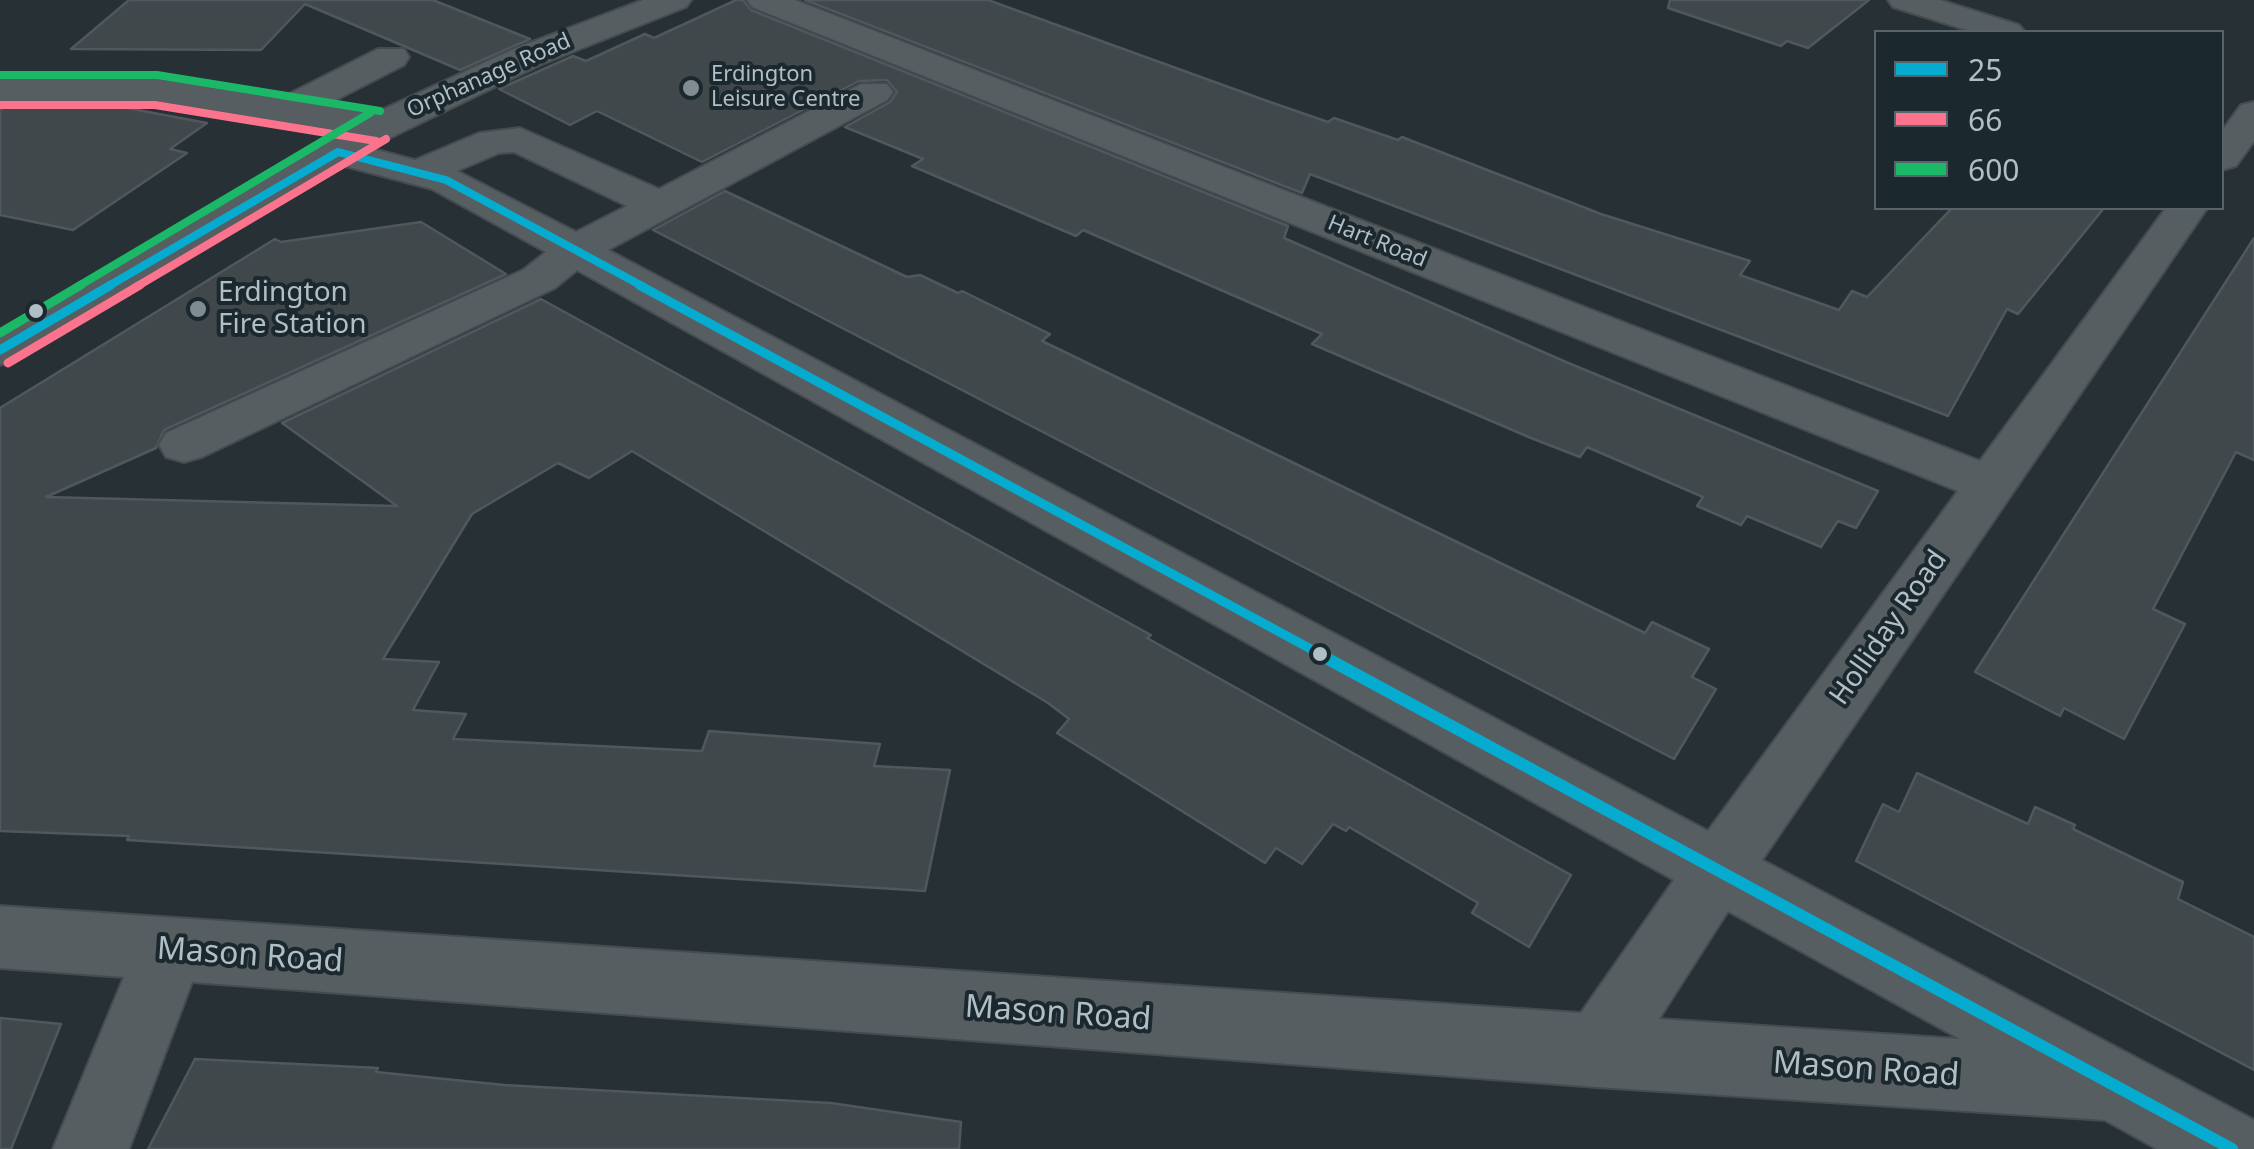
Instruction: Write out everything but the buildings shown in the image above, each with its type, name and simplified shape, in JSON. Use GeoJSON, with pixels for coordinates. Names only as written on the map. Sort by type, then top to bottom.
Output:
{"type":"FeatureCollection","features":[{"type":"Feature","properties":{"kind":"street","name":"Orphanage Road"},"geometry":{"type":"LineString","coordinates":[[0,350],[358,139],[529,56],[674,0]]}},
{"type":"Feature","properties":{"kind":"street","name":"Hart Road"},"geometry":{"type":"LineString","coordinates":[[764,0],[1990,484]]}},
{"type":"Feature","properties":{"kind":"street"},"geometry":{"type":"LineString","coordinates":[[1905,0],[2001,30]]}},
{"type":"Feature","properties":{"kind":"street"},"geometry":{"type":"LineString","coordinates":[[288,109],[391,57]]}},
{"type":"Feature","properties":{"kind":"street"},"geometry":{"type":"LineString","coordinates":[[0,90],[156,90],[288,109],[358,139],[420,172],[446,180],[1720,867],[2232,1149]]}},
{"type":"Feature","properties":{"kind":"street"},"geometry":{"type":"LineString","coordinates":[[184,445],[540,279],[575,250],[874,92]]}},
{"type":"Feature","properties":{"kind":"street"},"geometry":{"type":"LineString","coordinates":[[2224,103],[2254,113],[2224,155]]}},
{"type":"Feature","properties":{"kind":"street"},"geometry":{"type":"LineString","coordinates":[[420,172],[493,141],[520,140],[661,206]]}},
{"type":"Feature","properties":{"kind":"street","name":"Holliday Road"},"geometry":{"type":"LineString","coordinates":[[1597,1052],[1720,867],[2185,210]]}},
{"type":"Feature","properties":{"kind":"street","name":"Mason Road"},"geometry":{"type":"LineString","coordinates":[[0,937],[2116,1086]]}},
{"type":"Feature","properties":{"kind":"street"},"geometry":{"type":"LineString","coordinates":[[91,1149],[169,950]]}},
{"type":"Feature","properties":{"kind":"transit line","name":"600"},"geometry":{"type":"LineString","coordinates":[[0,75],[157,75],[380,111]]}},
{"type":"Feature","properties":{"kind":"transit line","name":"66"},"geometry":{"type":"LineString","coordinates":[[0,105],[155,105],[376,141]]}},
{"type":"Feature","properties":{"kind":"transit line","name":"600"},"geometry":{"type":"LineString","coordinates":[[0,333],[370,113]]}},
{"type":"Feature","properties":{"kind":"transit line","name":"66"},"geometry":{"type":"LineString","coordinates":[[8,363],[386,139]]}},
{"type":"Feature","properties":{"kind":"transit line","name":"25"},"geometry":{"type":"LineString","coordinates":[[0,350],[338,152],[446,180],[2232,1149]]}},
{"type":"Feature","properties":{"kind":"place","name":"Erdington Leisure Centre"},"geometry":{"type":"Point","coordinates":[691,88]}},
{"type":"Feature","properties":{"kind":"place","name":"Erdington Fire Station"},"geometry":{"type":"Point","coordinates":[198,309]}}]}
